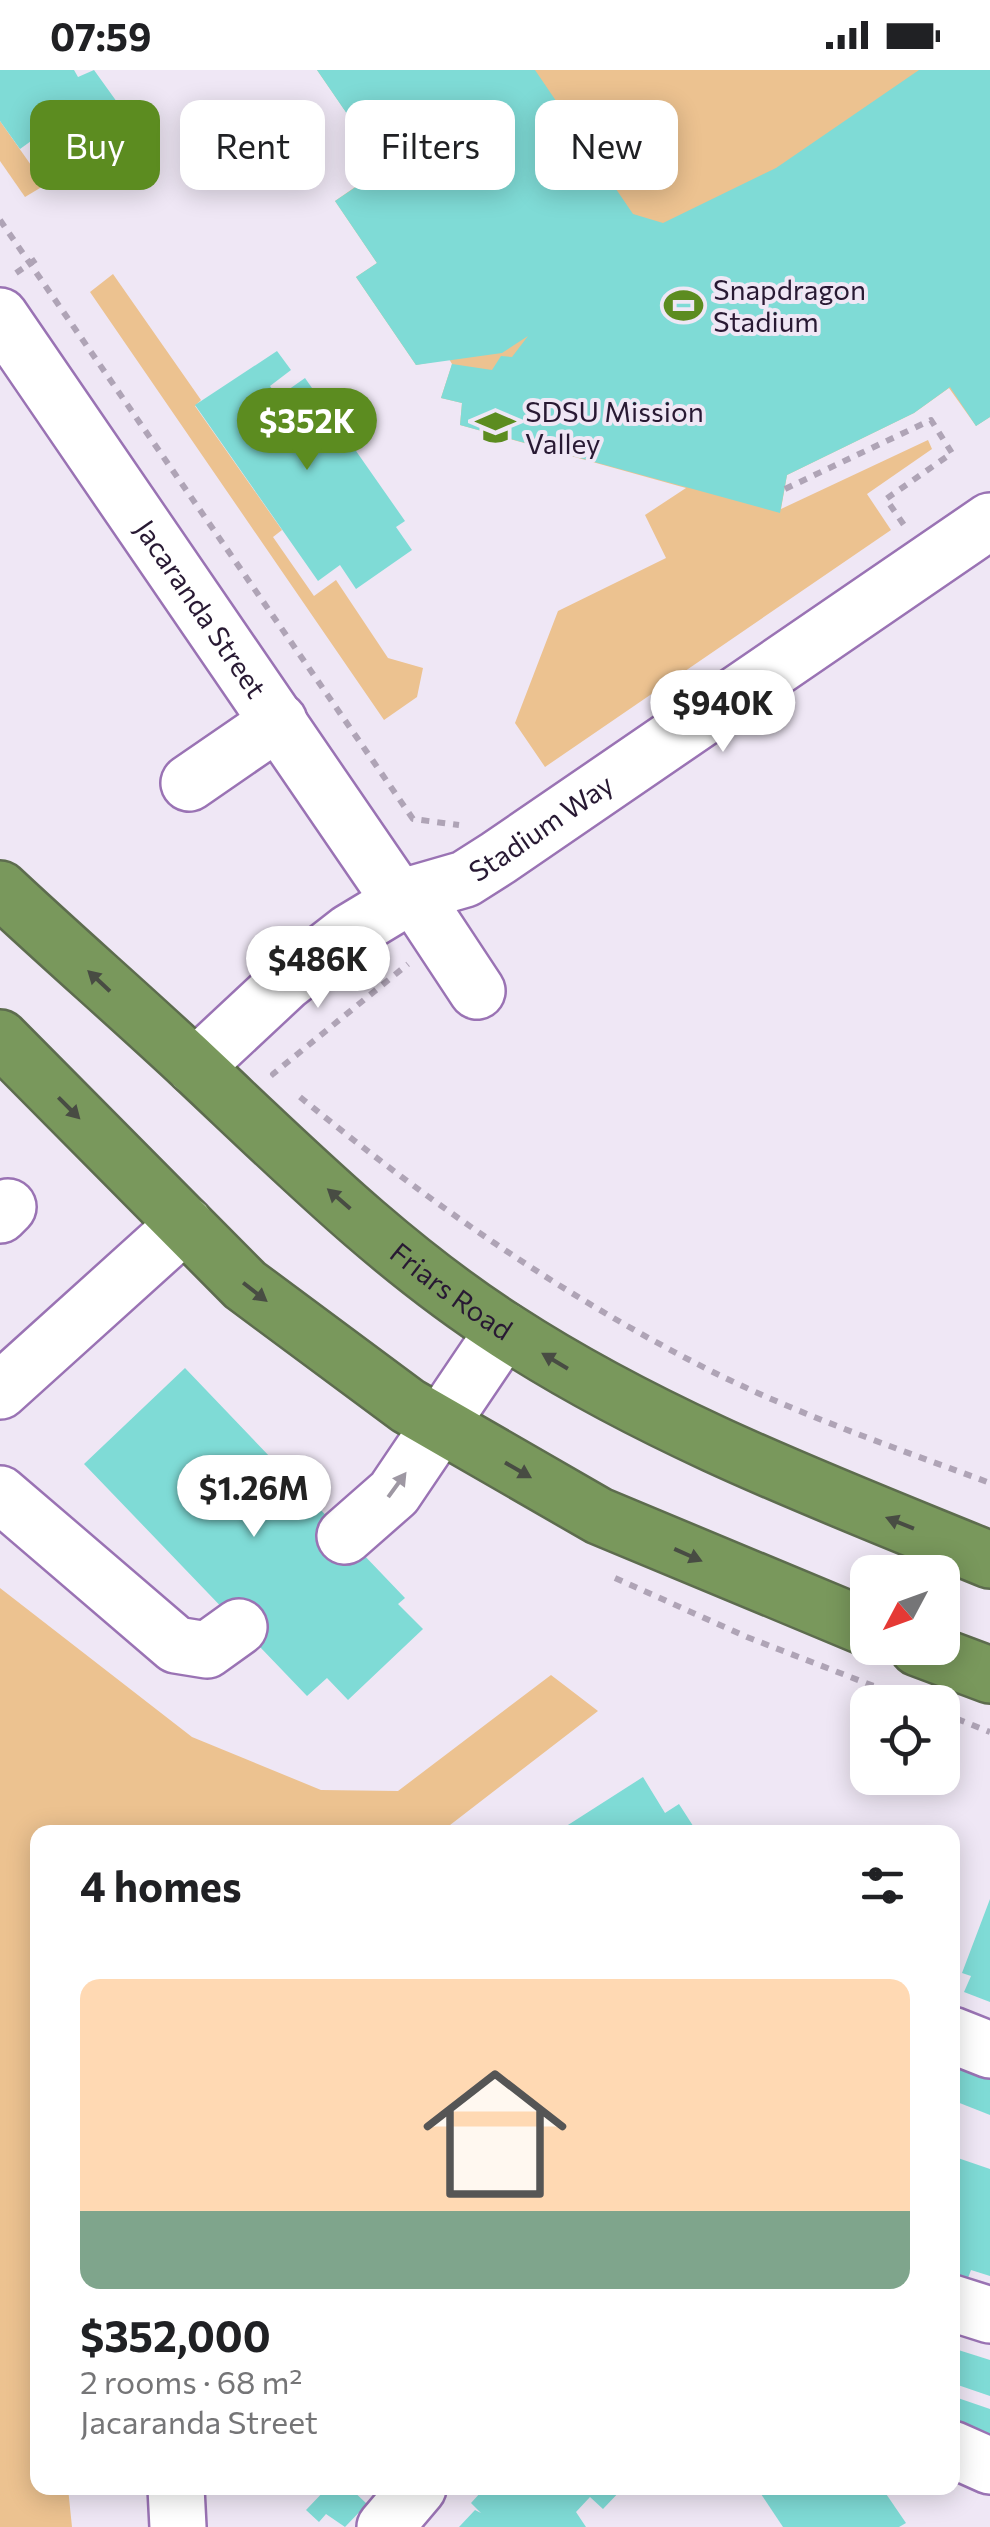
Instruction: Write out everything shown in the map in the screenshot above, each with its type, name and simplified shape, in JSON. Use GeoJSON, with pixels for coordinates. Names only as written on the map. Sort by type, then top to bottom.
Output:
{"type":"FeatureCollection","features":[{"type":"Feature","properties":{"kind":"highway","name":"Friars Road"},"geometry":{"type":"LineString","coordinates":[[0,889],[412,1264],[504,1330],[606,1392],[753,1463],[990,1560]]}},
{"type":"Feature","properties":{"kind":"highway"},"geometry":{"type":"LineString","coordinates":[[0,1038],[245,1285],[438,1424],[599,1516],[850,1621]]}},
{"type":"Feature","properties":{"kind":"highway"},"geometry":{"type":"LineString","coordinates":[[960,1664],[990,1676]]}},
{"type":"Feature","properties":{"kind":"street","name":"Jacaranda Street"},"geometry":{"type":"LineString","coordinates":[[7,295],[279,720],[477,991]]}},
{"type":"Feature","properties":{"kind":"street","name":"Stadium Way"},"geometry":{"type":"LineString","coordinates":[[195,1067],[323,952],[418,912],[990,521]]}},
{"type":"Feature","properties":{"kind":"street"},"geometry":{"type":"LineString","coordinates":[[189,783],[279,720]]}},
{"type":"Feature","properties":{"kind":"street"},"geometry":{"type":"LineString","coordinates":[[0,1391],[185,1224]]}},
{"type":"Feature","properties":{"kind":"street"},"geometry":{"type":"LineString","coordinates":[[346,1536],[394,1493],[504,1330]]}},
{"type":"Feature","properties":{"kind":"street"},"geometry":{"type":"LineString","coordinates":[[0,1494],[176,1645],[207,1650],[240,1626]]}},
{"type":"Feature","properties":{"kind":"street"},"geometry":{"type":"LineString","coordinates":[[960,2037],[990,2050]]}},
{"type":"Feature","properties":{"kind":"street"},"geometry":{"type":"LineString","coordinates":[[960,2306],[990,2316]]}},
{"type":"Feature","properties":{"kind":"street"},"geometry":{"type":"LineString","coordinates":[[960,2453],[990,2466]]}},
{"type":"Feature","properties":{"kind":"street"},"geometry":{"type":"LineString","coordinates":[[176,2495],[178,2527]]}},
{"type":"Feature","properties":{"kind":"street"},"geometry":{"type":"LineString","coordinates":[[385,2527],[412,2495]]}},
{"type":"Feature","properties":{"kind":"path"},"geometry":{"type":"LineString","coordinates":[[0,220],[34,261],[413,820]]}},
{"type":"Feature","properties":{"kind":"path"},"geometry":{"type":"LineString","coordinates":[[7,295],[34,261]]}},
{"type":"Feature","properties":{"kind":"path"},"geometry":{"type":"LineString","coordinates":[[784,489],[930,420],[952,452],[886,499],[908,530]]}},
{"type":"Feature","properties":{"kind":"path"},"geometry":{"type":"LineString","coordinates":[[418,912],[273,1074],[462,1223],[577,1298],[757,1392],[990,1483]]}},
{"type":"Feature","properties":{"kind":"path"},"geometry":{"type":"LineString","coordinates":[[960,1720],[990,1732]]}},
{"type":"Feature","properties":{"kind":"shaded area","name":"Snapdragon Stadium"},"geometry":{"type":"Polygon","coordinates":[[[317,70],[990,70],[990,417],[976,426],[949,388],[914,413],[787,475],[781,509],[928,440],[932,449],[867,494],[891,530],[545,767],[515,723],[558,611],[666,558],[645,515],[686,488],[460,425],[462,403],[441,398],[452,364],[449,359],[416,365],[356,277],[377,263],[335,201],[351,190],[515,190],[515,100],[345,100],[345,111],[317,70]]]}},
{"type":"Feature","properties":{"kind":"shaded area"},"geometry":{"type":"Polygon","coordinates":[[[0,121],[30,164],[30,190],[37,190],[25,197],[0,161],[0,121]]]}},
{"type":"Feature","properties":{"kind":"shaded area"},"geometry":{"type":"Polygon","coordinates":[[[113,274],[201,400],[195,406],[282,530],[273,537],[314,596],[336,580],[388,658],[423,668],[417,697],[384,720],[90,292],[113,274]]]}},
{"type":"Feature","properties":{"kind":"shaded area"},"geometry":{"type":"Polygon","coordinates":[[[0,1588],[192,1737],[321,1790],[398,1791],[551,1675],[598,1711],[450,1825],[30,1825],[30,2495],[69,2495],[72,2527],[0,2527],[0,1588]]]}},
{"type":"Feature","properties":{"kind":"building"},"geometry":{"type":"Polygon","coordinates":[[[0,70],[74,70],[78,77],[94,70],[116,100],[30,100],[30,142],[20,149],[0,121],[0,70]]]}},
{"type":"Feature","properties":{"kind":"building","name":"Snapdragon Stadium"},"geometry":{"type":"Polygon","coordinates":[[[317,70],[535,70],[555,100],[535,100],[535,190],[617,190],[633,214],[663,223],[776,168],[919,70],[990,70],[990,417],[976,426],[950,387],[914,413],[787,475],[780,513],[460,425],[462,403],[441,398],[452,364],[492,370],[501,356],[512,357],[528,336],[502,353],[416,365],[356,277],[377,263],[335,201],[351,190],[515,190],[515,100],[345,100],[345,111],[317,70]]]}},
{"type":"Feature","properties":{"kind":"building"},"geometry":{"type":"Polygon","coordinates":[[[277,351],[291,370],[270,386],[278,397],[305,378],[405,521],[396,527],[412,550],[356,589],[340,565],[318,581],[195,405],[277,351]]]}},
{"type":"Feature","properties":{"kind":"building"},"geometry":{"type":"Polygon","coordinates":[[[185,1368],[405,1598],[398,1604],[423,1629],[348,1700],[327,1678],[307,1696],[84,1464],[185,1368]]]}},
{"type":"Feature","properties":{"kind":"building"},"geometry":{"type":"Polygon","coordinates":[[[643,1777],[665,1813],[679,1804],[692,1825],[568,1825],[643,1777]]]}},
{"type":"Feature","properties":{"kind":"building"},"geometry":{"type":"Polygon","coordinates":[[[990,1899],[990,2002],[964,1992],[971,1976],[962,1973],[990,1899]]]}},
{"type":"Feature","properties":{"kind":"building"},"geometry":{"type":"Polygon","coordinates":[[[960,2066],[990,2077],[990,2115],[960,2103],[960,2066]]]}},
{"type":"Feature","properties":{"kind":"building"},"geometry":{"type":"Polygon","coordinates":[[[960,2159],[990,2169],[990,2276],[971,2270],[968,2278],[960,2276],[960,2159]]]}},
{"type":"Feature","properties":{"kind":"building"},"geometry":{"type":"Polygon","coordinates":[[[960,2351],[990,2360],[990,2396],[960,2386],[960,2351]]]}},
{"type":"Feature","properties":{"kind":"building"},"geometry":{"type":"Polygon","coordinates":[[[960,2399],[990,2409],[990,2444],[960,2434],[960,2399]]]}},
{"type":"Feature","properties":{"kind":"building"},"geometry":{"type":"Polygon","coordinates":[[[320,2495],[357,2495],[367,2504],[345,2527],[326,2514],[319,2522],[306,2510],[320,2495]]]}},
{"type":"Feature","properties":{"kind":"building"},"geometry":{"type":"Polygon","coordinates":[[[478,2495],[616,2495],[603,2509],[590,2497],[576,2512],[586,2527],[459,2527],[475,2510],[481,2513],[471,2503],[478,2495]]]}},
{"type":"Feature","properties":{"kind":"building"},"geometry":{"type":"Polygon","coordinates":[[[762,2495],[887,2495],[906,2523],[899,2527],[783,2527],[762,2495]]]}},
{"type":"Feature","properties":{"kind":"place","name":"Snapdragon Stadium"},"geometry":{"type":"Point","coordinates":[683,306]}},
{"type":"Feature","properties":{"kind":"place","name":"SDSU Mission Valley"},"geometry":{"type":"Point","coordinates":[495,428]}}]}
